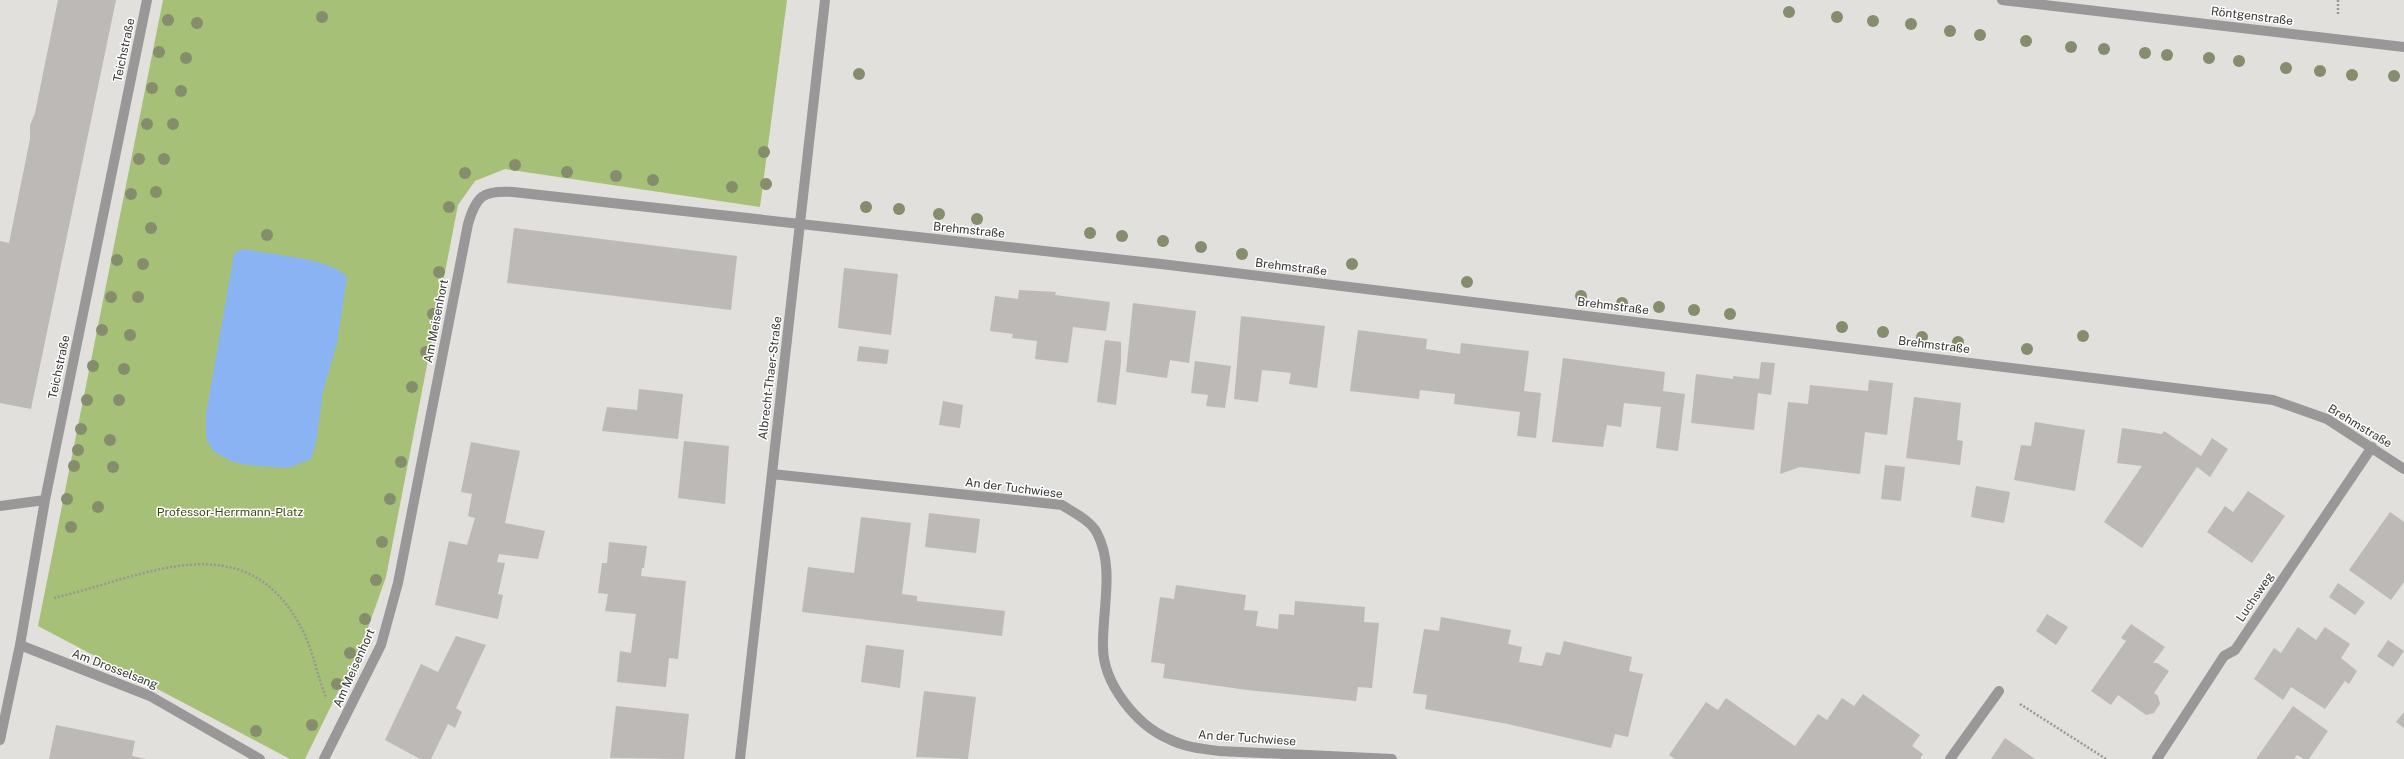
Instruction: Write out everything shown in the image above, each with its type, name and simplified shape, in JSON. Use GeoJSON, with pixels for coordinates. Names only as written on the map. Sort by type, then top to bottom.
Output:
{"type":"FeatureCollection","features":[{"type":"Feature","properties":{"kind":"street","name":"Teichstraße"},"geometry":{"type":"LineString","coordinates":[[0,740],[20,645],[45,500],[147,0]]}},
{"type":"Feature","properties":{"kind":"street","name":"Albrecht-Thaer-Straße"},"geometry":{"type":"LineString","coordinates":[[740,759],[825,0]]}},
{"type":"Feature","properties":{"kind":"street","name":"Röntgenstraße"},"geometry":{"type":"LineString","coordinates":[[2002,0],[2404,47]]}},
{"type":"Feature","properties":{"kind":"street","name":"Am Meisenhort"},"geometry":{"type":"LineString","coordinates":[[324,759],[381,645],[398,583],[468,224],[473,206],[478,199],[492,192],[513,192],[801,224]]}},
{"type":"Feature","properties":{"kind":"street","name":"Brehmstraße"},"geometry":{"type":"LineString","coordinates":[[801,224],[1161,264],[2273,400],[2327,419],[2404,469]]}},
{"type":"Feature","properties":{"kind":"street","name":"Luchsweg"},"geometry":{"type":"LineString","coordinates":[[2157,759],[2224,656],[2235,650],[2372,447]]}},
{"type":"Feature","properties":{"kind":"street","name":"An der Tuchwiese"},"geometry":{"type":"LineString","coordinates":[[772,474],[1062,505],[1081,517],[1097,532],[1106,561],[1103,648],[1108,674],[1124,700],[1144,723],[1168,739],[1192,747],[1219,751],[1392,759]]}},
{"type":"Feature","properties":{"kind":"street"},"geometry":{"type":"LineString","coordinates":[[0,506],[45,500]]}},
{"type":"Feature","properties":{"kind":"street","name":"Am Drosselsang"},"geometry":{"type":"LineString","coordinates":[[20,645],[150,696],[260,759]]}},
{"type":"Feature","properties":{"kind":"street"},"geometry":{"type":"LineString","coordinates":[[1950,759],[1999,691]]}},
{"type":"Feature","properties":{"kind":"path"},"geometry":{"type":"LineString","coordinates":[[27,604],[95,588],[135,574],[172,565],[216,565],[242,570],[266,583],[285,603],[302,630],[338,731]]}},
{"type":"Feature","properties":{"kind":"path"},"geometry":{"type":"LineString","coordinates":[[1999,691],[2106,759]]}},
{"type":"Feature","properties":{"kind":"green space","name":"Professor-Herrmann-Platz"},"geometry":{"type":"Polygon","coordinates":[[[163,0],[787,0],[760,207],[505,169],[475,181],[458,205],[386,577],[364,639],[305,759],[290,759],[38,626],[163,0]]]}},
{"type":"Feature","properties":{"kind":"water"},"geometry":{"type":"Polygon","coordinates":[[[246,249],[315,261],[328,265],[347,277],[337,343],[323,391],[316,443],[311,459],[288,468],[248,465],[233,462],[213,451],[206,438],[206,414],[234,254],[239,250],[246,249]]]}},
{"type":"Feature","properties":{"kind":"building"},"geometry":{"type":"Polygon","coordinates":[[[58,0],[116,0],[31,409],[0,403],[0,241],[9,243],[30,139],[30,125],[35,113],[58,0]]]}},
{"type":"Feature","properties":{"kind":"building"},"geometry":{"type":"Polygon","coordinates":[[[514,228],[737,256],[731,310],[507,283],[514,228]]]}},
{"type":"Feature","properties":{"kind":"building"},"geometry":{"type":"Polygon","coordinates":[[[844,268],[898,274],[891,335],[838,328],[844,268]]]}},
{"type":"Feature","properties":{"kind":"building"},"geometry":{"type":"Polygon","coordinates":[[[1019,290],[1056,292],[1055,295],[1110,302],[1106,331],[1073,327],[1068,363],[1035,359],[1037,341],[1012,338],[1013,334],[990,331],[995,296],[1018,299],[1019,290]]]}},
{"type":"Feature","properties":{"kind":"building"},"geometry":{"type":"Polygon","coordinates":[[[1133,303],[1196,311],[1189,363],[1170,360],[1167,378],[1126,372],[1133,303]]]}},
{"type":"Feature","properties":{"kind":"building"},"geometry":{"type":"Polygon","coordinates":[[[1241,316],[1325,326],[1317,388],[1289,384],[1291,373],[1262,370],[1258,402],[1234,399],[1241,316]]]}},
{"type":"Feature","properties":{"kind":"building"},"geometry":{"type":"Polygon","coordinates":[[[1358,330],[1427,339],[1426,349],[1460,354],[1461,343],[1529,351],[1524,391],[1541,393],[1536,438],[1517,436],[1520,412],[1454,404],[1455,394],[1420,390],[1419,399],[1350,391],[1358,330]]]}},
{"type":"Feature","properties":{"kind":"building"},"geometry":{"type":"Polygon","coordinates":[[[1105,340],[1121,342],[1121,362],[1116,405],[1097,402],[1105,340]]]}},
{"type":"Feature","properties":{"kind":"building"},"geometry":{"type":"Polygon","coordinates":[[[859,346],[889,350],[887,364],[857,361],[859,346]]]}},
{"type":"Feature","properties":{"kind":"building"},"geometry":{"type":"Polygon","coordinates":[[[1563,358],[1665,372],[1663,391],[1685,394],[1678,451],[1656,448],[1661,407],[1624,403],[1621,427],[1607,425],[1603,447],[1552,442],[1563,358]]]}},
{"type":"Feature","properties":{"kind":"building"},"geometry":{"type":"Polygon","coordinates":[[[1195,361],[1231,366],[1225,408],[1206,406],[1208,395],[1191,393],[1195,361]]]}},
{"type":"Feature","properties":{"kind":"building"},"geometry":{"type":"Polygon","coordinates":[[[1761,362],[1775,363],[1771,395],[1758,393],[1754,430],[1691,423],[1696,374],[1733,379],[1733,376],[1759,379],[1761,362]]]}},
{"type":"Feature","properties":{"kind":"building"},"geometry":{"type":"Polygon","coordinates":[[[1869,380],[1893,383],[1887,435],[1865,432],[1860,474],[1800,467],[1780,474],[1788,402],[1808,404],[1810,385],[1868,391],[1869,380]]]}},
{"type":"Feature","properties":{"kind":"building"},"geometry":{"type":"Polygon","coordinates":[[[639,389],[683,394],[678,439],[602,431],[607,407],[637,410],[639,389]]]}},
{"type":"Feature","properties":{"kind":"building"},"geometry":{"type":"Polygon","coordinates":[[[1914,397],[1961,403],[1957,440],[1963,441],[1960,465],[1906,458],[1914,397]]]}},
{"type":"Feature","properties":{"kind":"building"},"geometry":{"type":"Polygon","coordinates":[[[943,401],[963,405],[960,428],[939,425],[943,401]]]}},
{"type":"Feature","properties":{"kind":"building"},"geometry":{"type":"Polygon","coordinates":[[[2035,422],[2085,430],[2075,491],[2014,480],[2021,445],[2031,446],[2035,422]]]}},
{"type":"Feature","properties":{"kind":"building"},"geometry":{"type":"Polygon","coordinates":[[[2122,428],[2162,434],[2164,431],[2201,456],[2212,438],[2228,449],[2210,477],[2197,467],[2142,548],[2104,522],[2142,466],[2117,463],[2122,428]]]}},
{"type":"Feature","properties":{"kind":"building"},"geometry":{"type":"Polygon","coordinates":[[[684,441],[729,446],[725,504],[678,498],[684,441]]]}},
{"type":"Feature","properties":{"kind":"building"},"geometry":{"type":"Polygon","coordinates":[[[471,442],[520,451],[505,523],[545,531],[538,559],[499,554],[497,562],[505,563],[498,594],[503,595],[498,619],[435,605],[449,541],[467,545],[475,518],[468,516],[472,494],[461,492],[471,442]]]}},
{"type":"Feature","properties":{"kind":"building"},"geometry":{"type":"Polygon","coordinates":[[[1885,465],[1905,467],[1901,501],[1881,499],[1885,465]]]}},
{"type":"Feature","properties":{"kind":"building"},"geometry":{"type":"Polygon","coordinates":[[[1976,486],[2010,492],[2004,523],[1971,517],[1976,486]]]}},
{"type":"Feature","properties":{"kind":"building"},"geometry":{"type":"Polygon","coordinates":[[[2248,491],[2285,516],[2252,563],[2207,532],[2225,506],[2233,512],[2248,491]]]}},
{"type":"Feature","properties":{"kind":"building"},"geometry":{"type":"Polygon","coordinates":[[[2390,512],[2404,522],[2404,582],[2391,600],[2349,570],[2390,512]]]}},
{"type":"Feature","properties":{"kind":"building"},"geometry":{"type":"Polygon","coordinates":[[[929,513],[980,519],[976,553],[925,547],[929,513]]]}},
{"type":"Feature","properties":{"kind":"building"},"geometry":{"type":"Polygon","coordinates":[[[861,517],[911,523],[902,594],[917,596],[917,601],[1005,611],[1002,636],[802,612],[808,567],[854,573],[861,517]]]}},
{"type":"Feature","properties":{"kind":"building"},"geometry":{"type":"Polygon","coordinates":[[[609,542],[647,546],[644,568],[642,568],[641,576],[686,581],[678,659],[669,658],[666,687],[617,682],[620,651],[631,653],[636,614],[605,611],[608,594],[598,593],[602,563],[607,563],[609,542]]]}},
{"type":"Feature","properties":{"kind":"building"},"geometry":{"type":"Polygon","coordinates":[[[2338,583],[2365,602],[2355,615],[2329,597],[2338,583]]]}},
{"type":"Feature","properties":{"kind":"building"},"geometry":{"type":"Polygon","coordinates":[[[1176,585],[1246,595],[1244,610],[1258,611],[1256,626],[1278,629],[1279,614],[1294,615],[1295,601],[1365,607],[1364,622],[1379,623],[1372,688],[1358,687],[1356,701],[1247,690],[1163,678],[1165,664],[1151,662],[1160,597],[1174,599],[1176,585]]]}},
{"type":"Feature","properties":{"kind":"building"},"geometry":{"type":"Polygon","coordinates":[[[2047,614],[2068,627],[2056,645],[2036,631],[2047,614]]]}},
{"type":"Feature","properties":{"kind":"building"},"geometry":{"type":"Polygon","coordinates":[[[1441,617],[1511,630],[1508,644],[1522,647],[1519,662],[1542,666],[1546,652],[1560,655],[1564,641],[1632,657],[1629,671],[1643,674],[1628,737],[1615,734],[1611,748],[1508,724],[1425,709],[1427,695],[1413,693],[1424,629],[1439,631],[1441,617]]]}},
{"type":"Feature","properties":{"kind":"building"},"geometry":{"type":"Polygon","coordinates":[[[2131,624],[2165,647],[2153,663],[2157,663],[2169,671],[2154,693],[2158,696],[2160,704],[2154,713],[2146,715],[2118,695],[2111,705],[2091,691],[2126,641],[2121,638],[2131,624]]]}},
{"type":"Feature","properties":{"kind":"building"},"geometry":{"type":"Polygon","coordinates":[[[2298,627],[2316,640],[2325,627],[2350,644],[2341,658],[2357,671],[2349,684],[2345,681],[2325,709],[2291,687],[2283,700],[2254,679],[2274,648],[2281,653],[2298,627]]]}},
{"type":"Feature","properties":{"kind":"building"},"geometry":{"type":"Polygon","coordinates":[[[456,636],[486,645],[456,708],[462,712],[455,728],[448,724],[431,759],[420,759],[385,740],[421,664],[438,672],[456,636]]]}},
{"type":"Feature","properties":{"kind":"building"},"geometry":{"type":"Polygon","coordinates":[[[2388,640],[2404,651],[2393,667],[2377,656],[2388,640]]]}},
{"type":"Feature","properties":{"kind":"building"},"geometry":{"type":"Polygon","coordinates":[[[866,645],[904,650],[900,688],[861,682],[866,645]]]}},
{"type":"Feature","properties":{"kind":"building"},"geometry":{"type":"Polygon","coordinates":[[[924,691],[976,697],[968,759],[916,757],[924,691]]]}},
{"type":"Feature","properties":{"kind":"building"},"geometry":{"type":"Polygon","coordinates":[[[1863,694],[1920,735],[1912,746],[1923,754],[1920,759],[1675,759],[1669,755],[1706,702],[1718,710],[1726,698],[1795,746],[1818,714],[1827,720],[1842,698],[1854,706],[1863,694]]]}},
{"type":"Feature","properties":{"kind":"building"},"geometry":{"type":"Polygon","coordinates":[[[616,706],[689,714],[684,759],[610,758],[616,706]]]}},
{"type":"Feature","properties":{"kind":"building"},"geometry":{"type":"Polygon","coordinates":[[[2293,706],[2328,731],[2309,759],[2304,759],[2297,755],[2294,759],[2256,759],[2293,706]]]}},
{"type":"Feature","properties":{"kind":"building"},"geometry":{"type":"Polygon","coordinates":[[[2404,712],[2404,728],[2396,722],[2404,712]]]}},
{"type":"Feature","properties":{"kind":"building"},"geometry":{"type":"Polygon","coordinates":[[[56,725],[135,741],[132,756],[146,759],[49,759],[56,725]]]}},
{"type":"Feature","properties":{"kind":"building"},"geometry":{"type":"Polygon","coordinates":[[[2005,738],[2035,759],[1991,759],[2005,738]]]}}]}
